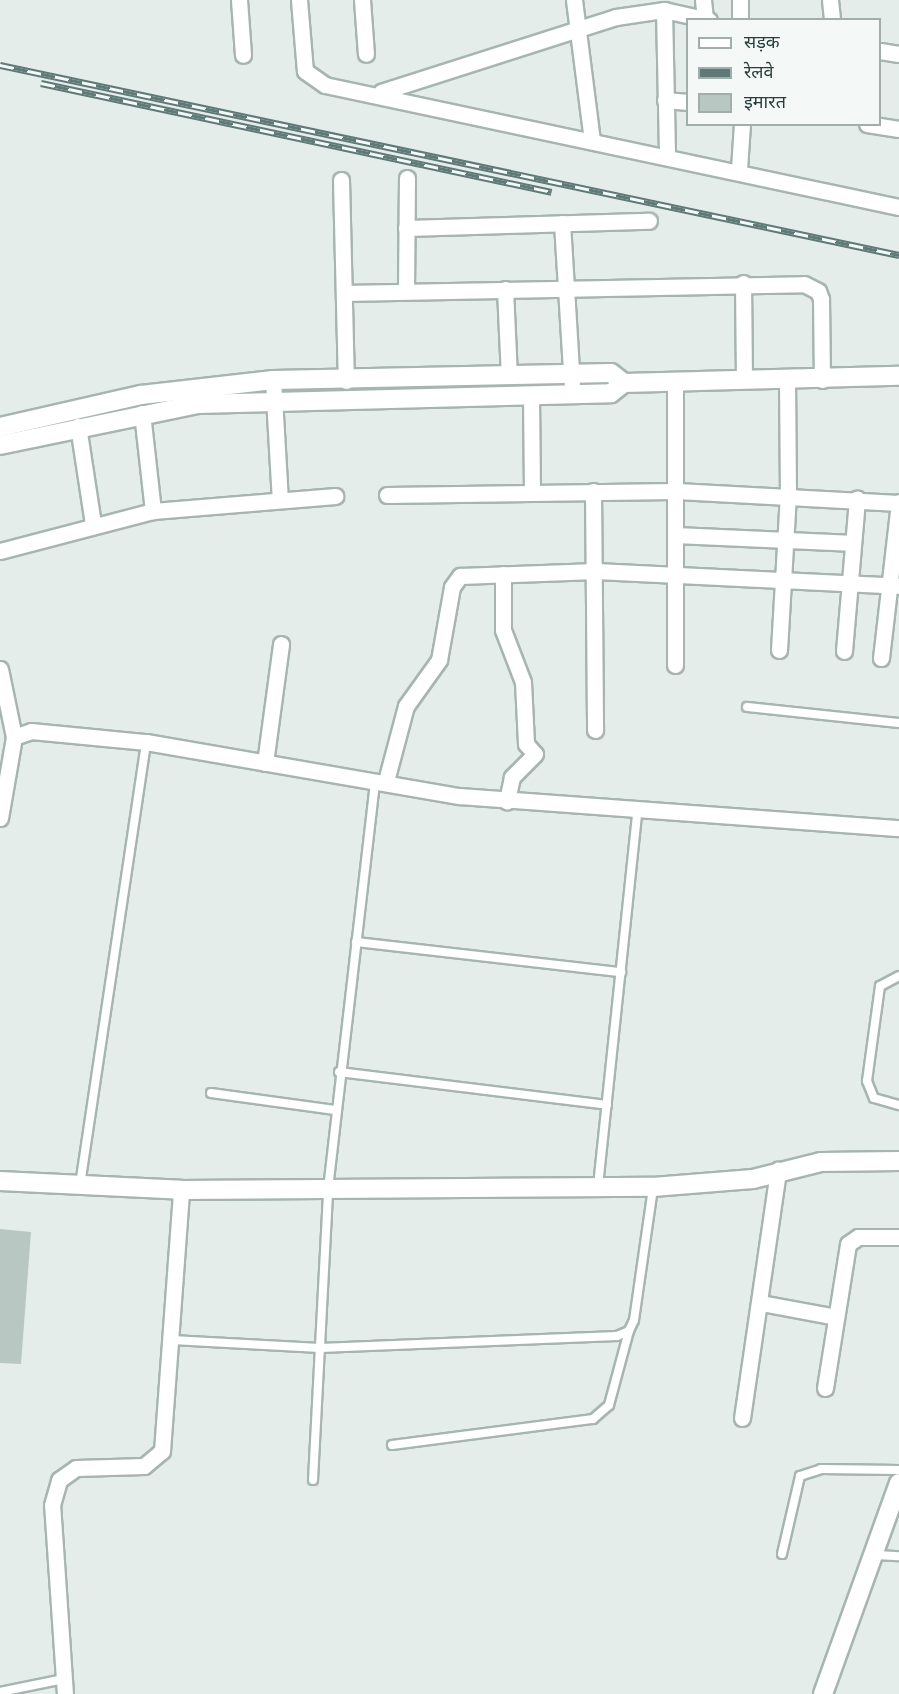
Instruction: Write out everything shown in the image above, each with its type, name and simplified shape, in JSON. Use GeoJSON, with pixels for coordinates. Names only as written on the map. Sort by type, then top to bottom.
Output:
{"type":"FeatureCollection","features":[{"type":"Feature","properties":{"kind":"street"},"geometry":{"type":"LineString","coordinates":[[239,0],[243,55]]}},
{"type":"Feature","properties":{"kind":"street"},"geometry":{"type":"LineString","coordinates":[[299,0],[302,57],[313,80],[739,170],[899,207]]}},
{"type":"Feature","properties":{"kind":"street"},"geometry":{"type":"LineString","coordinates":[[362,0],[366,54]]}},
{"type":"Feature","properties":{"kind":"street"},"geometry":{"type":"LineString","coordinates":[[574,0],[581,32],[592,140]]}},
{"type":"Feature","properties":{"kind":"street"},"geometry":{"type":"LineString","coordinates":[[704,0],[707,18]]}},
{"type":"Feature","properties":{"kind":"street"},"geometry":{"type":"LineString","coordinates":[[740,0],[740,18]]}},
{"type":"Feature","properties":{"kind":"street"},"geometry":{"type":"LineString","coordinates":[[830,0],[832,18]]}},
{"type":"Feature","properties":{"kind":"street"},"geometry":{"type":"LineString","coordinates":[[378,93],[581,32],[616,17],[664,10],[702,18]]}},
{"type":"Feature","properties":{"kind":"street"},"geometry":{"type":"LineString","coordinates":[[664,10],[668,155]]}},
{"type":"Feature","properties":{"kind":"street"},"geometry":{"type":"LineString","coordinates":[[881,51],[899,54]]}},
{"type":"Feature","properties":{"kind":"street"},"geometry":{"type":"LineString","coordinates":[[665,100],[686,102]]}},
{"type":"Feature","properties":{"kind":"street"},"geometry":{"type":"LineString","coordinates":[[739,170],[742,126]]}},
{"type":"Feature","properties":{"kind":"street"},"geometry":{"type":"LineString","coordinates":[[880,126],[899,129]]}},
{"type":"Feature","properties":{"kind":"street"},"geometry":{"type":"LineString","coordinates":[[406,291],[407,178]]}},
{"type":"Feature","properties":{"kind":"street"},"geometry":{"type":"LineString","coordinates":[[341,180],[346,381]]}},
{"type":"Feature","properties":{"kind":"street"},"geometry":{"type":"LineString","coordinates":[[406,228],[650,220]]}},
{"type":"Feature","properties":{"kind":"street"},"geometry":{"type":"LineString","coordinates":[[561,223],[572,394]]}},
{"type":"Feature","properties":{"kind":"street"},"geometry":{"type":"LineString","coordinates":[[344,293],[744,283],[804,284],[818,291],[822,380]]}},
{"type":"Feature","properties":{"kind":"street"},"geometry":{"type":"LineString","coordinates":[[744,283],[744,379]]}},
{"type":"Feature","properties":{"kind":"street"},"geometry":{"type":"LineString","coordinates":[[505,289],[509,376]]}},
{"type":"Feature","properties":{"kind":"street"},"geometry":{"type":"LineString","coordinates":[[0,427],[141,395],[273,381],[611,373],[624,383]]}},
{"type":"Feature","properties":{"kind":"street"},"geometry":{"type":"LineString","coordinates":[[0,445],[142,413],[274,400],[611,393],[624,383],[744,379],[787,381],[899,376]]}},
{"type":"Feature","properties":{"kind":"street"},"geometry":{"type":"LineString","coordinates":[[273,381],[280,501]]}},
{"type":"Feature","properties":{"kind":"street"},"geometry":{"type":"LineString","coordinates":[[675,381],[677,491],[675,665]]}},
{"type":"Feature","properties":{"kind":"street"},"geometry":{"type":"LineString","coordinates":[[779,650],[787,539],[787,381]]}},
{"type":"Feature","properties":{"kind":"street"},"geometry":{"type":"LineString","coordinates":[[531,396],[532,492]]}},
{"type":"Feature","properties":{"kind":"street"},"geometry":{"type":"LineString","coordinates":[[142,413],[153,511]]}},
{"type":"Feature","properties":{"kind":"street"},"geometry":{"type":"LineString","coordinates":[[78,426],[93,524]]}},
{"type":"Feature","properties":{"kind":"street"},"geometry":{"type":"LineString","coordinates":[[593,491],[596,571],[595,730]]}},
{"type":"Feature","properties":{"kind":"street"},"geometry":{"type":"LineString","coordinates":[[387,495],[677,491],[788,494],[899,502],[895,586],[881,658]]}},
{"type":"Feature","properties":{"kind":"street"},"geometry":{"type":"LineString","coordinates":[[0,551],[93,524],[153,511],[335,496]]}},
{"type":"Feature","properties":{"kind":"street"},"geometry":{"type":"LineString","coordinates":[[844,651],[857,499]]}},
{"type":"Feature","properties":{"kind":"street"},"geometry":{"type":"LineString","coordinates":[[676,535],[853,543]]}},
{"type":"Feature","properties":{"kind":"street"},"geometry":{"type":"LineString","coordinates":[[381,780],[406,706],[439,660],[454,579],[503,574],[596,571],[676,577],[895,586]]}},
{"type":"Feature","properties":{"kind":"street"},"geometry":{"type":"LineString","coordinates":[[503,574],[504,637],[523,682],[526,744],[535,754],[512,777],[507,801]]}},
{"type":"Feature","properties":{"kind":"street"},"geometry":{"type":"LineString","coordinates":[[265,763],[281,644]]}},
{"type":"Feature","properties":{"kind":"street"},"geometry":{"type":"LineString","coordinates":[[0,669],[14,737],[0,818]]}},
{"type":"Feature","properties":{"kind":"street"},"geometry":{"type":"LineString","coordinates":[[14,737],[31,731],[146,742],[507,801],[637,812],[899,828]]}},
{"type":"Feature","properties":{"kind":"street"},"geometry":{"type":"LineString","coordinates":[[0,1180],[181,1190],[653,1187],[733,1181],[821,1162],[899,1161]]}},
{"type":"Feature","properties":{"kind":"street"},"geometry":{"type":"LineString","coordinates":[[741,1418],[760,1303],[778,1170]]}},
{"type":"Feature","properties":{"kind":"street"},"geometry":{"type":"LineString","coordinates":[[65,1686],[52,1505],[58,1480],[76,1468],[155,1462],[162,1451],[172,1340],[181,1190]]}},
{"type":"Feature","properties":{"kind":"street"},"geometry":{"type":"LineString","coordinates":[[825,1388],[848,1244],[858,1237],[899,1237]]}},
{"type":"Feature","properties":{"kind":"street"},"geometry":{"type":"LineString","coordinates":[[760,1303],[836,1317]]}},
{"type":"Feature","properties":{"kind":"street"},"geometry":{"type":"LineString","coordinates":[[823,1694],[877,1555],[899,1483]]}},
{"type":"Feature","properties":{"kind":"lane"},"geometry":{"type":"LineString","coordinates":[[747,707],[899,723]]}},
{"type":"Feature","properties":{"kind":"lane"},"geometry":{"type":"LineString","coordinates":[[80,1185],[146,742]]}},
{"type":"Feature","properties":{"kind":"lane"},"geometry":{"type":"LineString","coordinates":[[313,1480],[327,1189],[356,942],[381,780]]}},
{"type":"Feature","properties":{"kind":"lane"},"geometry":{"type":"LineString","coordinates":[[597,1187],[637,812]]}},
{"type":"Feature","properties":{"kind":"lane"},"geometry":{"type":"LineString","coordinates":[[356,942],[621,972]]}},
{"type":"Feature","properties":{"kind":"lane"},"geometry":{"type":"LineString","coordinates":[[899,976],[880,986],[867,1081],[874,1098],[899,1105]]}},
{"type":"Feature","properties":{"kind":"lane"},"geometry":{"type":"LineString","coordinates":[[339,1072],[607,1105]]}},
{"type":"Feature","properties":{"kind":"lane"},"geometry":{"type":"LineString","coordinates":[[211,1093],[335,1110]]}},
{"type":"Feature","properties":{"kind":"lane"},"geometry":{"type":"LineString","coordinates":[[392,1445],[593,1419],[609,1405],[629,1331],[653,1187]]}},
{"type":"Feature","properties":{"kind":"lane"},"geometry":{"type":"LineString","coordinates":[[172,1340],[320,1348],[629,1331]]}},
{"type":"Feature","properties":{"kind":"lane"},"geometry":{"type":"LineString","coordinates":[[782,1554],[800,1476],[821,1469],[899,1470]]}},
{"type":"Feature","properties":{"kind":"lane"},"geometry":{"type":"LineString","coordinates":[[877,1555],[899,1556]]}},
{"type":"Feature","properties":{"kind":"lane"},"geometry":{"type":"LineString","coordinates":[[0,1692],[65,1686]]}},
{"type":"Feature","properties":{"kind":"building"},"geometry":{"type":"Polygon","coordinates":[[[0,1229],[31,1232],[21,1364],[0,1363],[0,1229]]]}},
{"type":"Feature","properties":{"kind":"railway"},"geometry":{"type":"LineString","coordinates":[[0,65],[899,255]]}},
{"type":"Feature","properties":{"kind":"railway"},"geometry":{"type":"LineString","coordinates":[[41,83],[552,192]]}}]}
